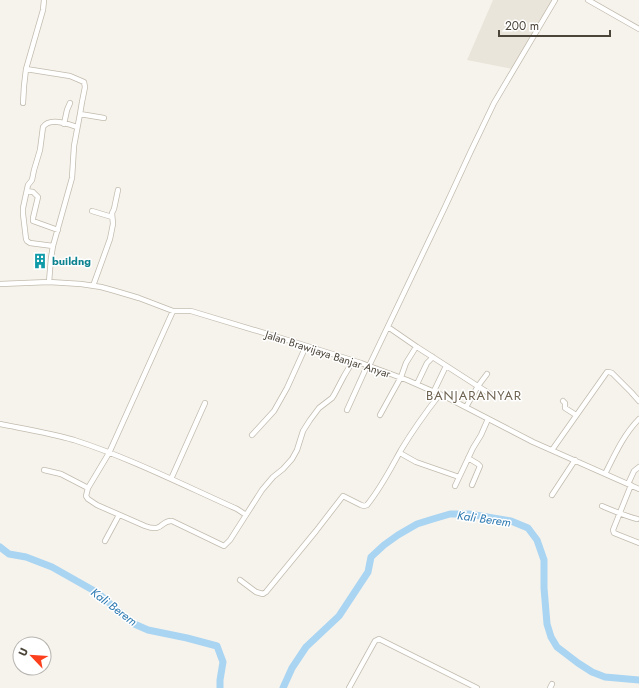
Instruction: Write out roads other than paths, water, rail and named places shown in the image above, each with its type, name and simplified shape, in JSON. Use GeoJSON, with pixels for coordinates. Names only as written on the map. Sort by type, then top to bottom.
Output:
{"type":"FeatureCollection","features":[{"type":"Feature","properties":{"kind":"street"},"geometry":{"type":"LineString","coordinates":[[23,103],[26,69],[44,0]]}},
{"type":"Feature","properties":{"kind":"street"},"geometry":{"type":"LineString","coordinates":[[347,410],[494,103],[555,0]]}},
{"type":"Feature","properties":{"kind":"street"},"geometry":{"type":"LineString","coordinates":[[588,0],[639,28]]}},
{"type":"Feature","properties":{"kind":"street"},"geometry":{"type":"LineString","coordinates":[[26,69],[70,76],[84,82],[85,87],[74,146],[72,178],[53,246],[49,282]]}},
{"type":"Feature","properties":{"kind":"street"},"geometry":{"type":"LineString","coordinates":[[64,124],[70,103]]}},
{"type":"Feature","properties":{"kind":"street"},"geometry":{"type":"LineString","coordinates":[[80,114],[104,118]]}},
{"type":"Feature","properties":{"kind":"street"},"geometry":{"type":"LineString","coordinates":[[53,246],[27,242],[23,214],[28,185],[32,180],[40,150],[43,127],[47,123],[56,122],[77,127]]}},
{"type":"Feature","properties":{"kind":"street"},"geometry":{"type":"LineString","coordinates":[[27,190],[33,192],[38,198],[33,221],[58,230]]}},
{"type":"Feature","properties":{"kind":"street"},"geometry":{"type":"LineString","coordinates":[[93,286],[110,240],[113,224],[112,213],[118,190]]}},
{"type":"Feature","properties":{"kind":"street"},"geometry":{"type":"LineString","coordinates":[[92,211],[112,217]]}},
{"type":"Feature","properties":{"kind":"street","name":"Jalan Brawijaya Banjar Anyar"},"geometry":{"type":"LineString","coordinates":[[0,284],[49,282],[93,286],[107,289],[139,298],[173,311],[191,312],[354,361],[401,377],[434,391],[526,439],[639,489]]}},
{"type":"Feature","properties":{"kind":"street"},"geometry":{"type":"LineString","coordinates":[[173,311],[109,453],[88,488],[86,496],[97,505],[153,529],[157,528],[168,520],[224,546],[230,540],[273,477],[292,459],[297,450],[303,431],[319,408],[332,398],[354,361]]}},
{"type":"Feature","properties":{"kind":"street"},"geometry":{"type":"LineString","coordinates":[[388,327],[416,347],[490,394]]}},
{"type":"Feature","properties":{"kind":"street"},"geometry":{"type":"LineString","coordinates":[[252,435],[274,411],[287,388],[306,346]]}},
{"type":"Feature","properties":{"kind":"street"},"geometry":{"type":"LineString","coordinates":[[380,415],[401,377],[406,363],[416,347]]}},
{"type":"Feature","properties":{"kind":"street"},"geometry":{"type":"LineString","coordinates":[[417,384],[427,363],[433,357]]}},
{"type":"Feature","properties":{"kind":"street"},"geometry":{"type":"LineString","coordinates":[[434,391],[446,366]]}},
{"type":"Feature","properties":{"kind":"street"},"geometry":{"type":"LineString","coordinates":[[552,450],[607,372],[612,373],[639,401]]}},
{"type":"Feature","properties":{"kind":"street"},"geometry":{"type":"LineString","coordinates":[[466,407],[487,374]]}},
{"type":"Feature","properties":{"kind":"street"},"geometry":{"type":"LineString","coordinates":[[240,580],[256,592],[263,594],[316,531],[343,496],[361,505],[367,505],[422,417],[440,394]]}},
{"type":"Feature","properties":{"kind":"street"},"geometry":{"type":"LineString","coordinates":[[563,401],[565,403],[565,408],[576,415]]}},
{"type":"Feature","properties":{"kind":"street"},"geometry":{"type":"LineString","coordinates":[[170,479],[205,404]]}},
{"type":"Feature","properties":{"kind":"street"},"geometry":{"type":"LineString","coordinates":[[605,474],[619,446],[639,418]]}},
{"type":"Feature","properties":{"kind":"street"},"geometry":{"type":"LineString","coordinates":[[455,486],[488,419]]}},
{"type":"Feature","properties":{"kind":"street"},"geometry":{"type":"LineString","coordinates":[[0,424],[60,436],[109,453],[237,509],[246,515]]}},
{"type":"Feature","properties":{"kind":"street"},"geometry":{"type":"LineString","coordinates":[[400,453],[416,462],[459,477]]}},
{"type":"Feature","properties":{"kind":"street"},"geometry":{"type":"LineString","coordinates":[[468,458],[480,466],[472,485]]}},
{"type":"Feature","properties":{"kind":"street"},"geometry":{"type":"LineString","coordinates":[[552,495],[575,460]]}},
{"type":"Feature","properties":{"kind":"street"},"geometry":{"type":"LineString","coordinates":[[639,467],[634,471],[613,530],[613,533],[639,543]]}},
{"type":"Feature","properties":{"kind":"street"},"geometry":{"type":"LineString","coordinates":[[44,470],[61,474],[88,488]]}},
{"type":"Feature","properties":{"kind":"street"},"geometry":{"type":"LineString","coordinates":[[602,506],[622,515],[636,519]]}},
{"type":"Feature","properties":{"kind":"street"},"geometry":{"type":"LineString","coordinates":[[105,541],[119,514]]}},
{"type":"Feature","properties":{"kind":"street"},"geometry":{"type":"LineString","coordinates":[[349,688],[375,641],[379,639],[477,688]]}},
{"type":"Feature","properties":{"kind":"waterway","name":"Kali Berem"},"geometry":{"type":"LineString","coordinates":[[283,688],[292,668],[306,647],[339,616],[368,572],[371,557],[384,545],[417,524],[450,514],[469,514],[511,521],[528,528],[537,540],[544,560],[544,588],[547,624],[551,637],[557,647],[592,672],[605,677],[639,680]]}},
{"type":"Feature","properties":{"kind":"waterway","name":"Kali Berem"},"geometry":{"type":"LineString","coordinates":[[0,547],[9,554],[26,557],[52,567],[98,593],[132,623],[148,630],[217,646],[223,662],[220,688]]}},
{"type":"Feature","properties":{"kind":"place","name":"buildng"},"geometry":{"type":"Point","coordinates":[40,261]}},
{"type":"Feature","properties":{"kind":"district","name":"BANJARANYAR"},"geometry":{"type":"Point","coordinates":[474,395]}}]}
